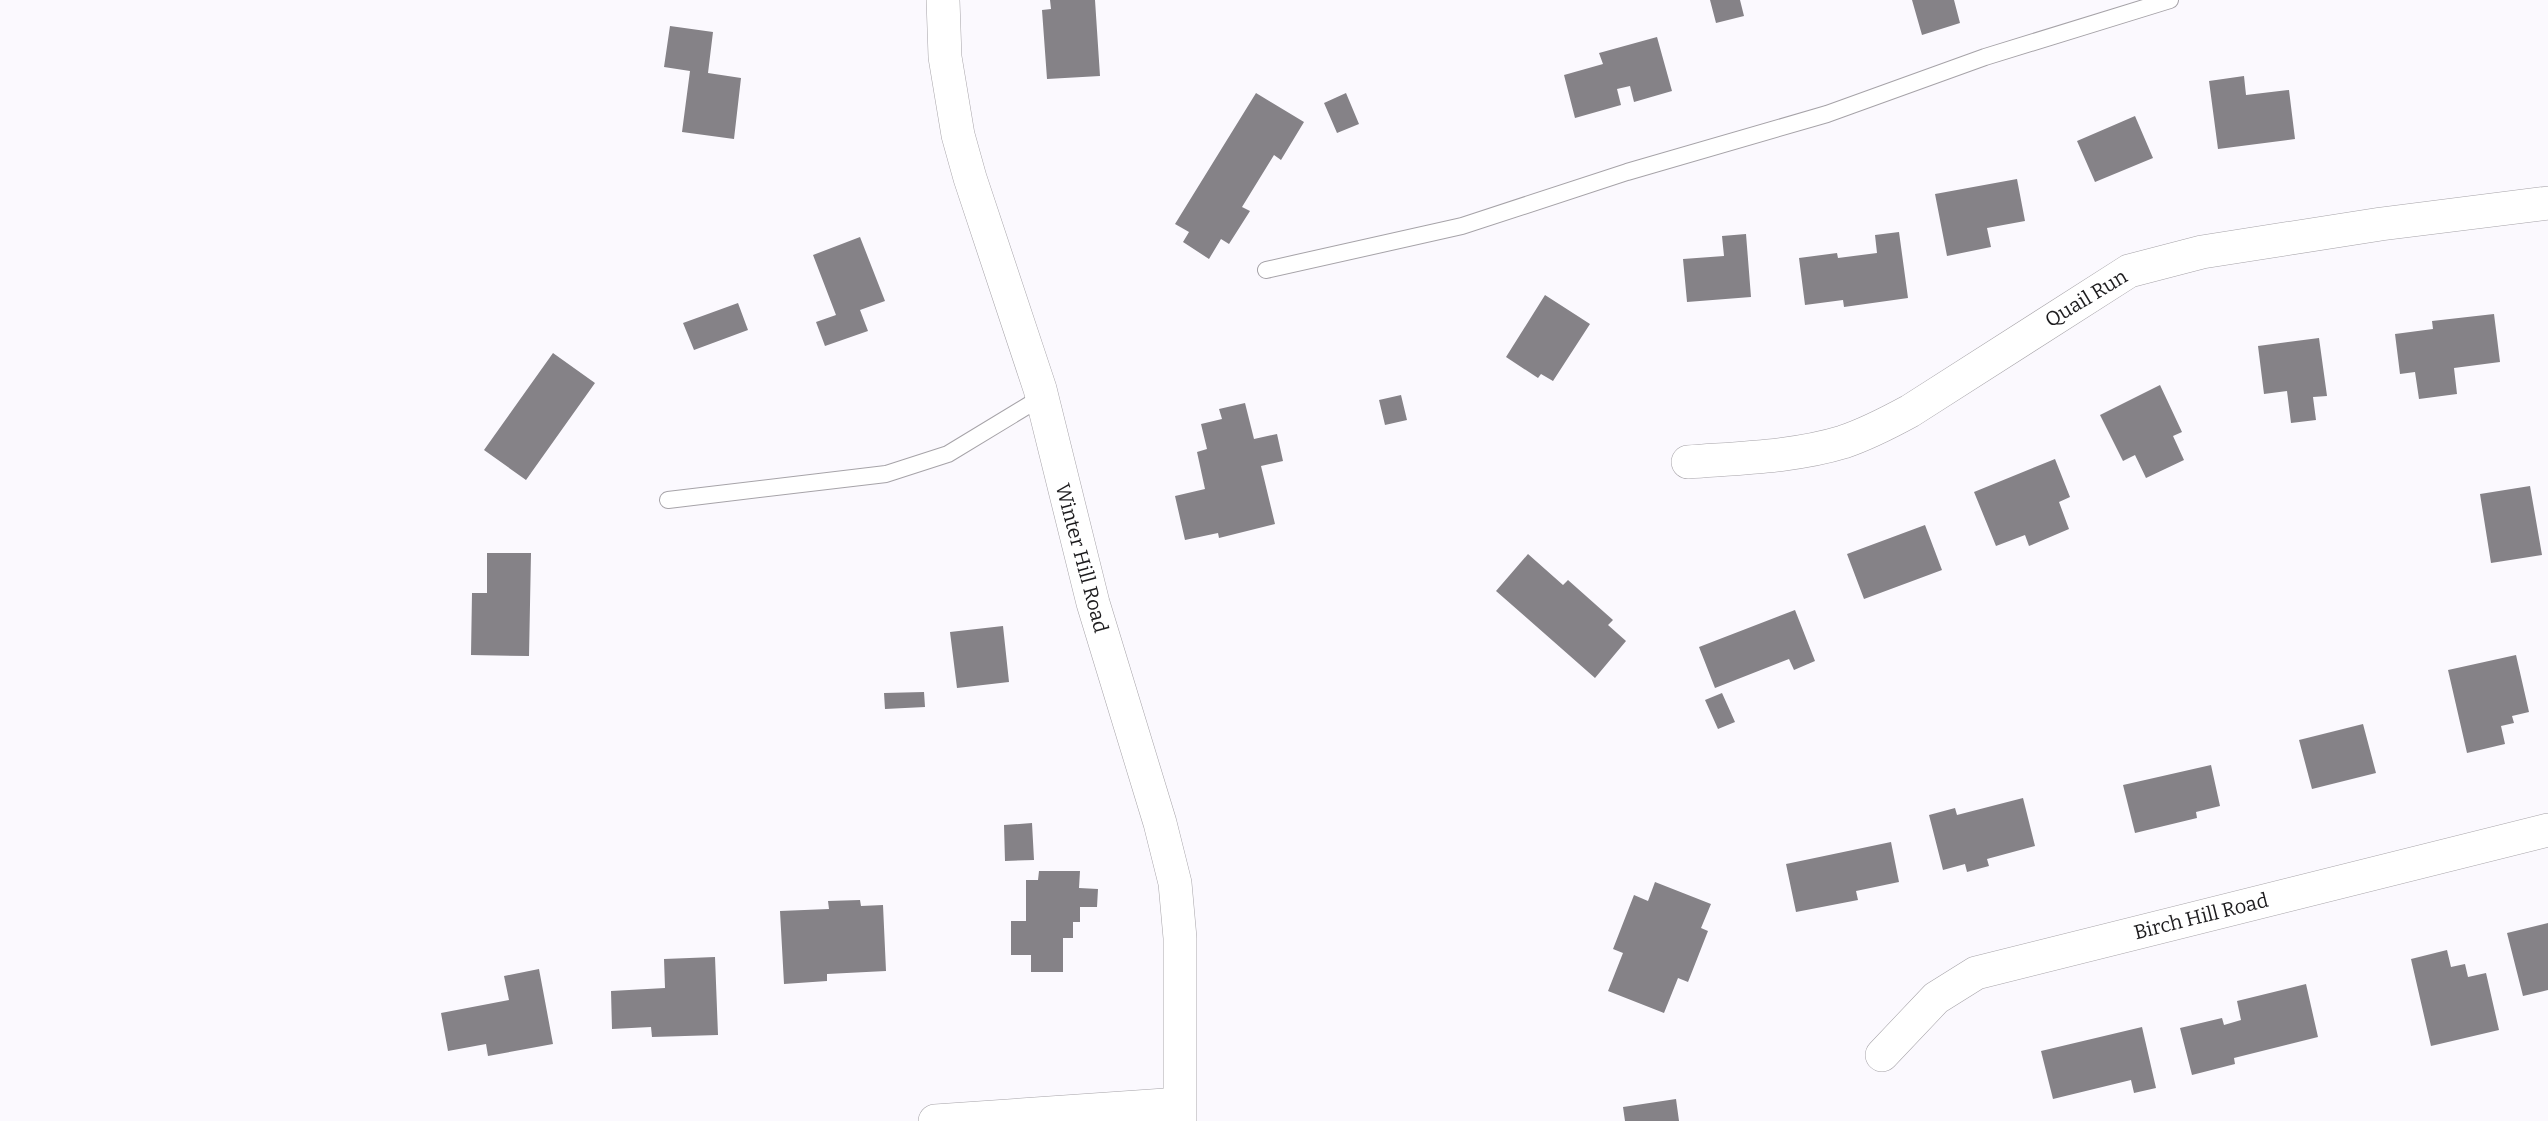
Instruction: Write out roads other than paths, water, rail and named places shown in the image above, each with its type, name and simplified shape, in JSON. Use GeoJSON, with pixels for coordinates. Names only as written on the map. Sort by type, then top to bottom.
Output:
{"type":"FeatureCollection","features":[{"type":"Feature","properties":{"kind":"street","name":"Winter Hill Road"},"geometry":{"type":"LineString","coordinates":[[943,0],[945,57],[958,135],[1042,398],[1093,603],[1160,823],[1175,883],[1180,938],[1180,1112]]}},
{"type":"Feature","properties":{"kind":"street","name":"Quail Run"},"geometry":{"type":"LineString","coordinates":[[1688,462],[1776,455],[1841,442],[1876,430],[1910,411],[2129,271],[2202,252],[2381,224],[2548,202]]}},
{"type":"Feature","properties":{"kind":"street","name":"Birch Hill Road"},"geometry":{"type":"LineString","coordinates":[[1882,1055],[1936,998],[1976,973],[2548,830]]}},
{"type":"Feature","properties":{"kind":"street"},"geometry":{"type":"LineString","coordinates":[[935,1121],[1180,1112]]}},
{"type":"Feature","properties":{"kind":"lane"},"geometry":{"type":"LineString","coordinates":[[1266,270],[1462,226],[1627,172],[1827,114],[1985,57],[2170,0]]}},
{"type":"Feature","properties":{"kind":"lane"},"geometry":{"type":"LineString","coordinates":[[668,500],[886,474],[948,454],[1042,398]]}}]}
